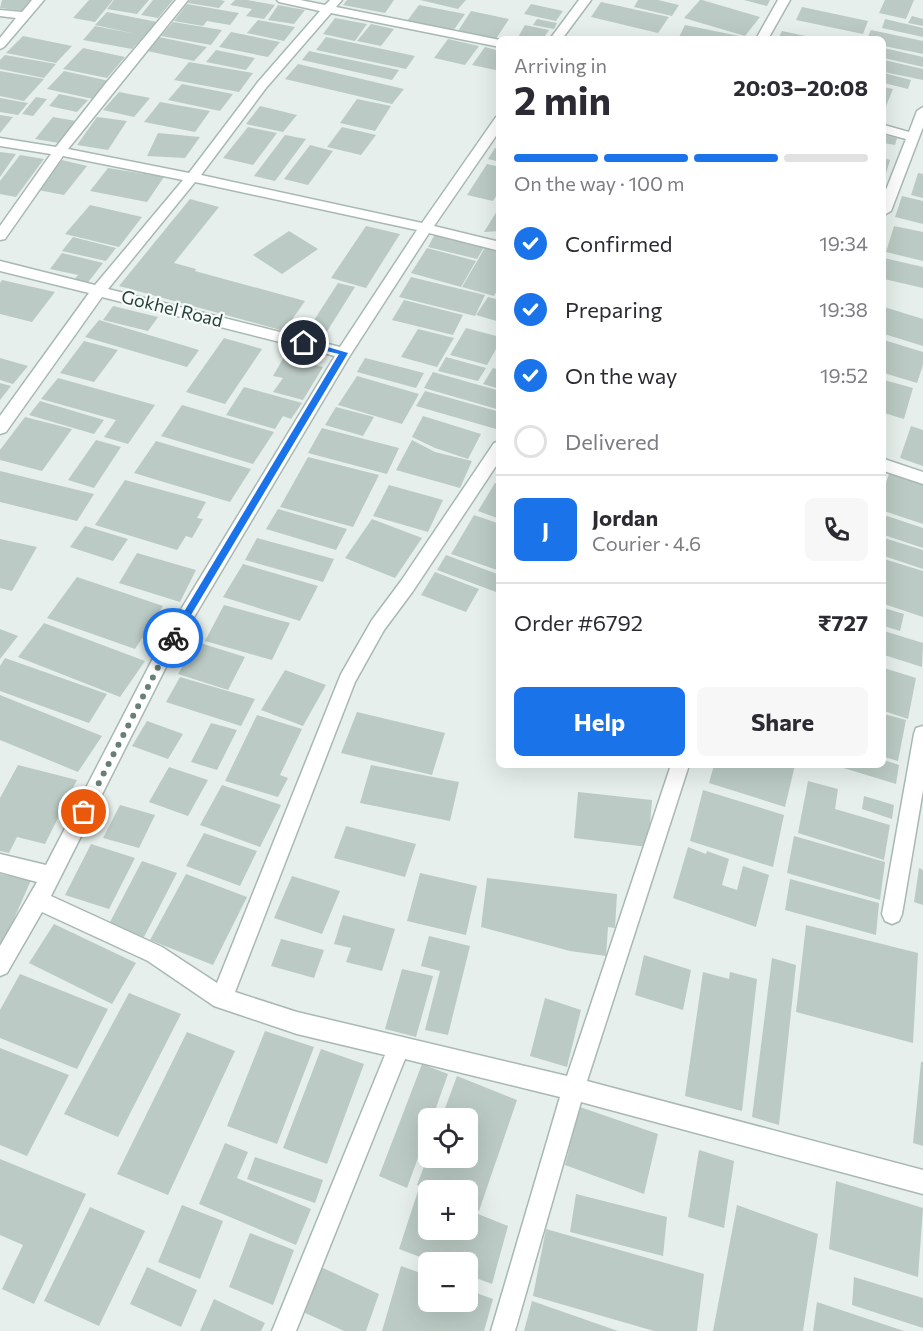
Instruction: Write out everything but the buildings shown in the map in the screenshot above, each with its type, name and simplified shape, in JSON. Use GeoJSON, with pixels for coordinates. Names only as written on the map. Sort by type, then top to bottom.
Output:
{"type":"FeatureCollection","features":[{"type":"Feature","properties":{"kind":"street"},"geometry":{"type":"LineString","coordinates":[[0,45],[38,0]]}},
{"type":"Feature","properties":{"kind":"street"},"geometry":{"type":"LineString","coordinates":[[0,236],[22,202],[136,53],[182,0]]}},
{"type":"Feature","properties":{"kind":"street"},"geometry":{"type":"LineString","coordinates":[[283,0],[332,4],[496,44]]}},
{"type":"Feature","properties":{"kind":"street"},"geometry":{"type":"LineString","coordinates":[[558,36],[585,0]]}},
{"type":"Feature","properties":{"kind":"street"},"geometry":{"type":"LineString","coordinates":[[764,36],[784,0]]}},
{"type":"Feature","properties":{"kind":"street"},"geometry":{"type":"LineString","coordinates":[[0,428],[99,290],[192,177],[262,85],[332,4]]}},
{"type":"Feature","properties":{"kind":"street"},"geometry":{"type":"LineString","coordinates":[[0,13],[25,16]]}},
{"type":"Feature","properties":{"kind":"street"},"geometry":{"type":"LineString","coordinates":[[886,205],[911,136],[923,111]]}},
{"type":"Feature","properties":{"kind":"street"},"geometry":{"type":"LineString","coordinates":[[0,966],[51,876],[169,644],[344,353],[426,227],[496,126]]}},
{"type":"Feature","properties":{"kind":"street"},"geometry":{"type":"LineString","coordinates":[[886,130],[911,136]]}},
{"type":"Feature","properties":{"kind":"street"},"geometry":{"type":"LineString","coordinates":[[0,142],[62,151],[192,177],[426,227],[496,246]]}},
{"type":"Feature","properties":{"kind":"street","name":"Gokhel Road"},"geometry":{"type":"LineString","coordinates":[[0,266],[344,353]]}},
{"type":"Feature","properties":{"kind":"street"},"geometry":{"type":"LineString","coordinates":[[222,998],[352,669],[378,625],[407,586],[496,453]]}},
{"type":"Feature","properties":{"kind":"street"},"geometry":{"type":"LineString","coordinates":[[886,466],[923,478]]}},
{"type":"Feature","properties":{"kind":"street"},"geometry":{"type":"LineString","coordinates":[[892,914],[923,734]]}},
{"type":"Feature","properties":{"kind":"street"},"geometry":{"type":"LineString","coordinates":[[503,1331],[517,1275],[575,1089],[679,768]]}},
{"type":"Feature","properties":{"kind":"street"},"geometry":{"type":"LineString","coordinates":[[0,863],[51,876]]}},
{"type":"Feature","properties":{"kind":"street"},"geometry":{"type":"LineString","coordinates":[[38,900],[155,954],[222,998],[297,1023],[575,1089],[923,1182]]}},
{"type":"Feature","properties":{"kind":"street"},"geometry":{"type":"LineString","coordinates":[[284,1331],[399,1046]]}},
{"type":"Feature","properties":{"kind":"way so far"},"geometry":{"type":"LineString","coordinates":[[84,812],[173,638]]}},
{"type":"Feature","properties":{"kind":"route"},"geometry":{"type":"LineString","coordinates":[[173,638],[344,353],[304,343]]}}]}
